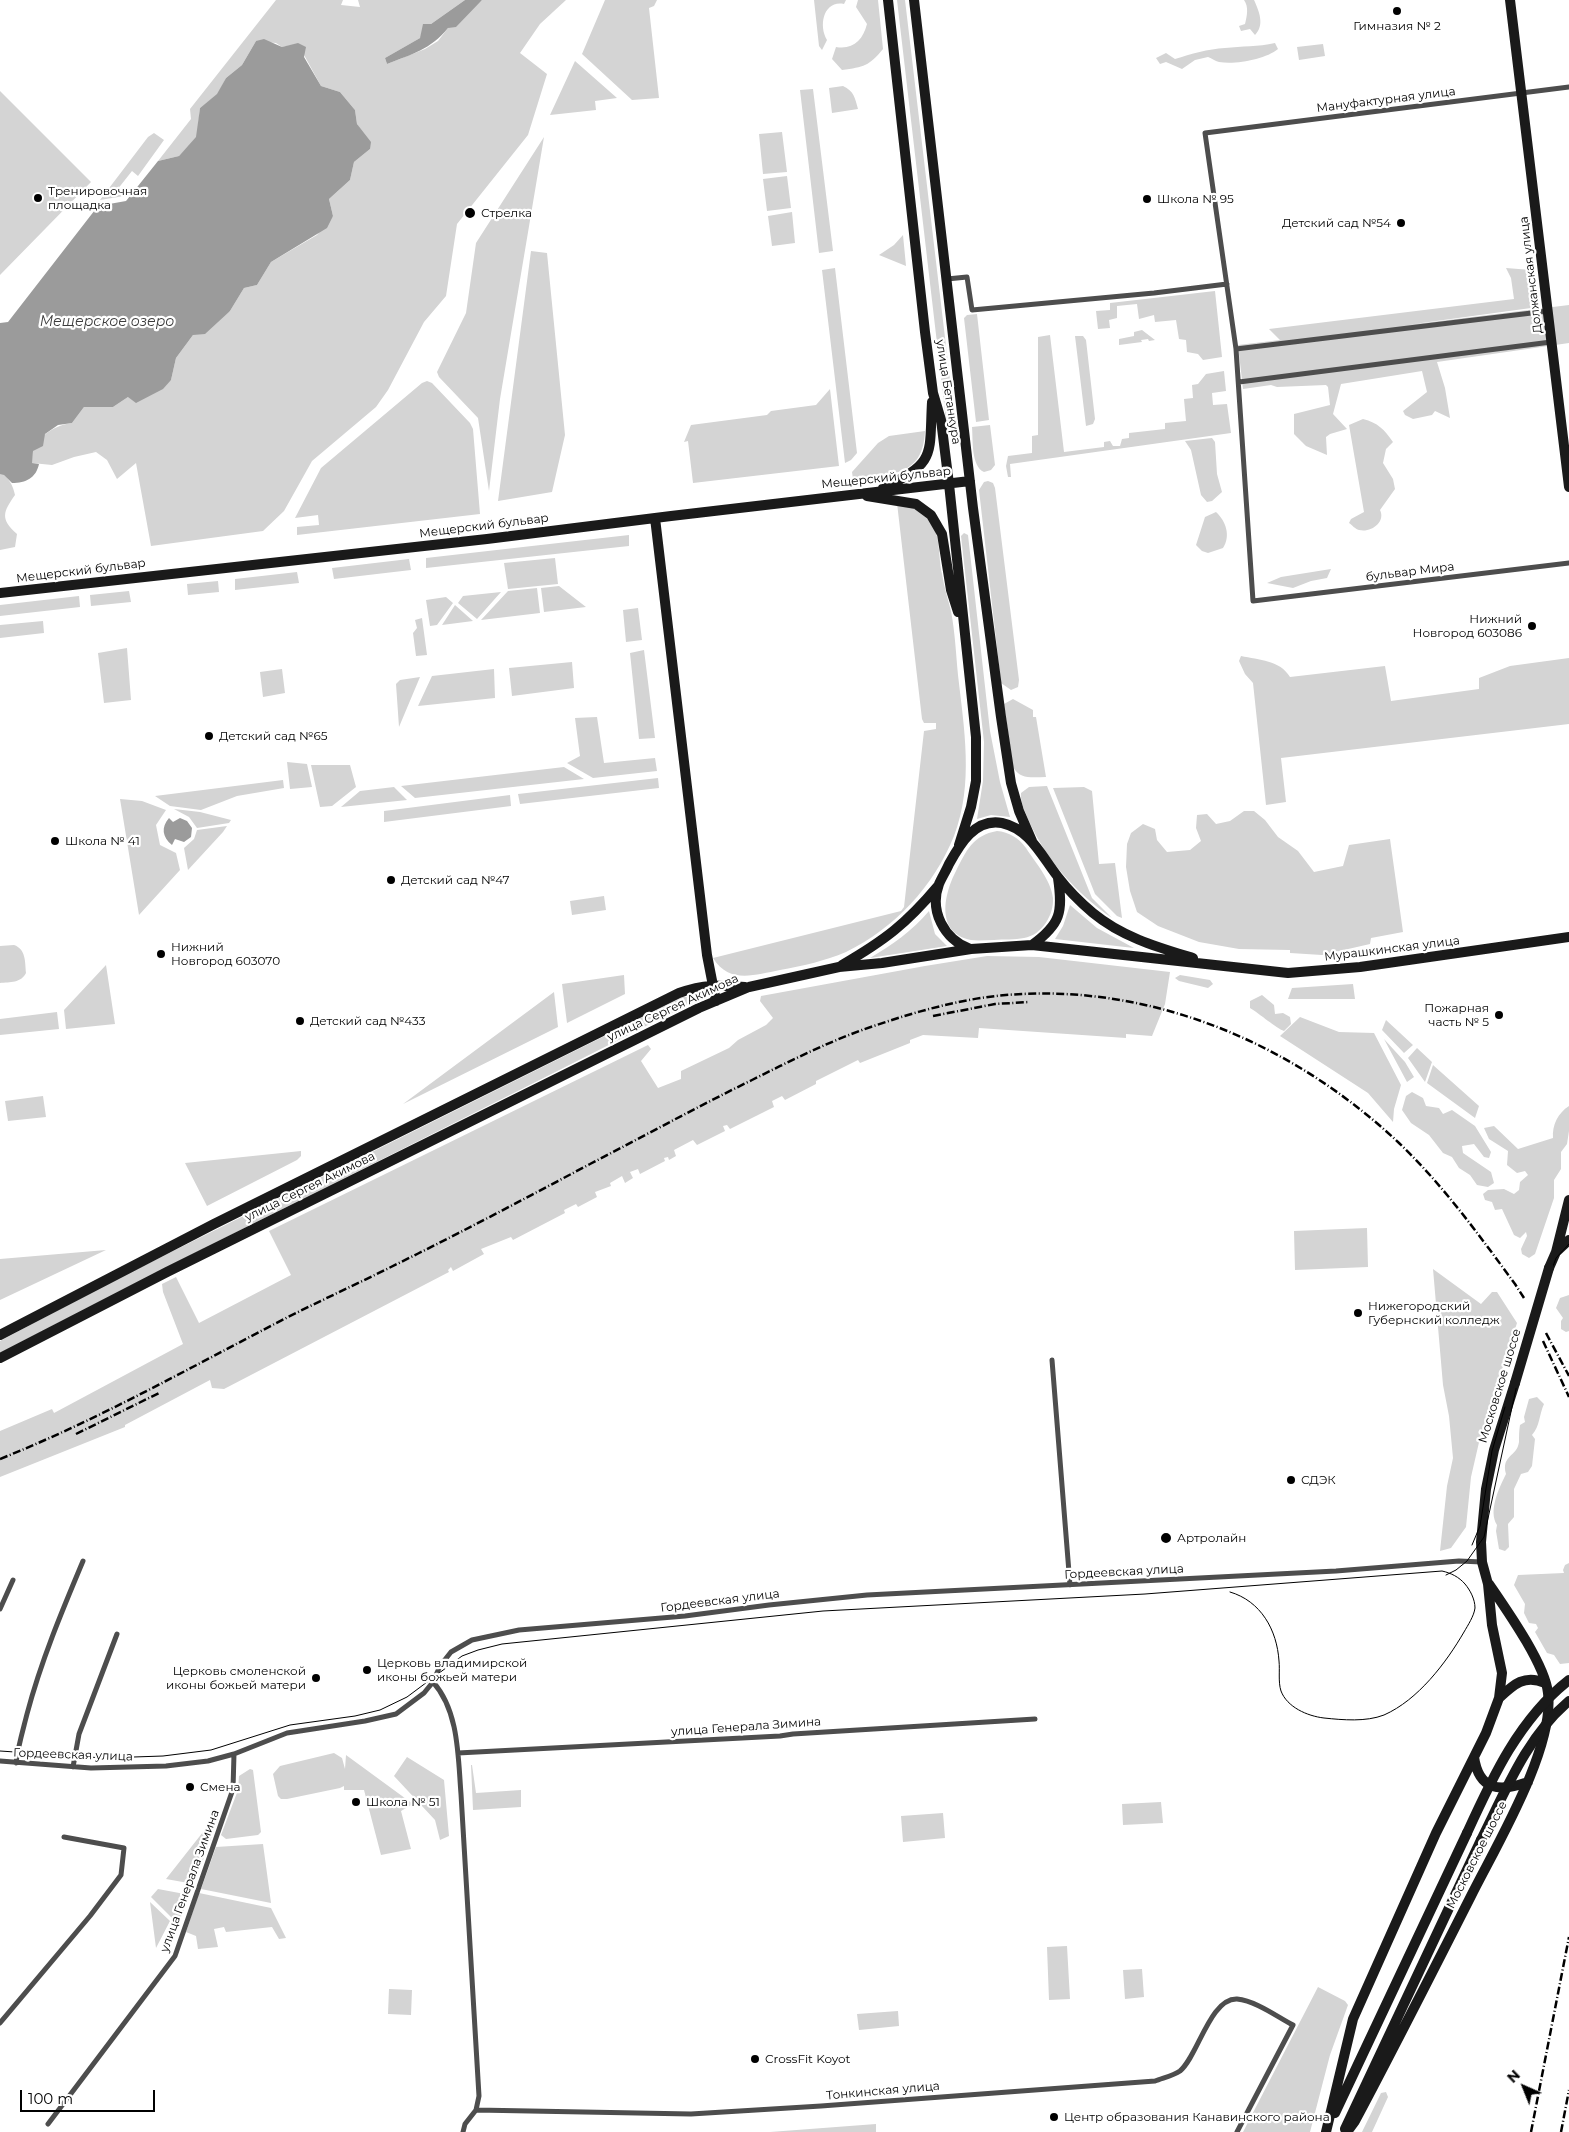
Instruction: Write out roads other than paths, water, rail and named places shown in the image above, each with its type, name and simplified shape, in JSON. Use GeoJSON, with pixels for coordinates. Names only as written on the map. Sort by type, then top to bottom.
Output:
{"type":"FeatureCollection","features":[{"type":"Feature","properties":{"kind":"main road","name":"улица Бетанкура"},"geometry":{"type":"LineString","coordinates":[[888,0],[933,394],[941,420],[949,484],[976,737],[976,781],[971,808],[959,845]]}},
{"type":"Feature","properties":{"kind":"main road","name":"улица Бетанкура"},"geometry":{"type":"LineString","coordinates":[[914,0],[970,481],[1011,784],[1018,811],[1032,840]]}},
{"type":"Feature","properties":{"kind":"main road","name":"Должанская улица"},"geometry":{"type":"LineString","coordinates":[[1510,0],[1569,488]]}},
{"type":"Feature","properties":{"kind":"main road"},"geometry":{"type":"LineString","coordinates":[[877,492],[905,478],[921,465],[926,458],[932,440],[933,394]]}},
{"type":"Feature","properties":{"kind":"main road","name":"Мещерский бульвар"},"geometry":{"type":"LineString","coordinates":[[0,593],[460,543],[970,481]]}},
{"type":"Feature","properties":{"kind":"main road"},"geometry":{"type":"LineString","coordinates":[[853,494],[916,504],[931,515],[942,534],[951,590],[963,624]]}},
{"type":"Feature","properties":{"kind":"main road"},"geometry":{"type":"LineString","coordinates":[[655,518],[712,984],[716,1001]]}},
{"type":"Feature","properties":{"kind":"main road"},"geometry":{"type":"LineString","coordinates":[[749,987],[839,967],[882,963],[971,949],[1032,945],[1053,926],[1059,915],[1062,902],[1058,878],[1032,840],[1010,826],[992,822],[975,828],[959,845],[939,885],[918,910],[890,936],[839,967]]}},
{"type":"Feature","properties":{"kind":"main road","name":"Мурашкинская улица"},"geometry":{"type":"LineString","coordinates":[[1058,878],[1094,914],[1130,936],[1153,946],[1225,967]]}},
{"type":"Feature","properties":{"kind":"main road"},"geometry":{"type":"LineString","coordinates":[[939,885],[936,898],[939,921],[952,939],[960,945],[971,949]]}},
{"type":"Feature","properties":{"kind":"main road","name":"Мурашкинская улица"},"geometry":{"type":"LineString","coordinates":[[1032,945],[1288,973],[1402,961],[1566,939]]}},
{"type":"Feature","properties":{"kind":"main road","name":"улица Сергея Акимова"},"geometry":{"type":"LineString","coordinates":[[0,1335],[214,1224],[679,993],[698,986],[712,984],[749,987]]}},
{"type":"Feature","properties":{"kind":"main road","name":"улица Сергея Акимова"},"geometry":{"type":"LineString","coordinates":[[0,1358],[267,1222],[648,1033],[749,987]]}},
{"type":"Feature","properties":{"kind":"main road","name":"Московское шоссе"},"geometry":{"type":"LineString","coordinates":[[1326,2132],[1353,2019],[1499,1698],[1502,1673],[1492,1625],[1488,1584],[1482,1562],[1482,1526],[1486,1489],[1494,1450],[1549,1268],[1556,1252],[1569,1200]]}},
{"type":"Feature","properties":{"kind":"main road"},"geometry":{"type":"LineString","coordinates":[[1556,1252],[1569,1240]]}},
{"type":"Feature","properties":{"kind":"main road","name":"Московское шоссе"},"geometry":{"type":"LineString","coordinates":[[1346,2132],[1355,2121],[1412,2013],[1528,1782],[1541,1747],[1546,1723],[1548,1693],[1545,1683],[1537,1663],[1514,1623],[1488,1584]]}},
{"type":"Feature","properties":{"kind":"main road"},"geometry":{"type":"LineString","coordinates":[[1499,1698],[1516,1683],[1526,1679],[1536,1679],[1545,1683]]}},
{"type":"Feature","properties":{"kind":"main road"},"geometry":{"type":"LineString","coordinates":[[1326,2132],[1506,1752],[1534,1714],[1569,1680]]}},
{"type":"Feature","properties":{"kind":"main road"},"geometry":{"type":"LineString","coordinates":[[1346,2132],[1348,2119],[1481,1840],[1520,1763],[1549,1722],[1569,1700]]}},
{"type":"Feature","properties":{"kind":"main road"},"geometry":{"type":"LineString","coordinates":[[1474,1756],[1476,1770],[1482,1780],[1493,1786],[1502,1789],[1512,1788],[1528,1782]]}},
{"type":"Feature","properties":{"kind":"street","name":"Мануфактурная улица"},"geometry":{"type":"LineString","coordinates":[[1227,284],[1205,134],[1569,87]]}},
{"type":"Feature","properties":{"kind":"street"},"geometry":{"type":"LineString","coordinates":[[947,279],[967,278],[972,310],[1154,293],[1227,284],[1239,382],[1551,342]]}},
{"type":"Feature","properties":{"kind":"street"},"geometry":{"type":"LineString","coordinates":[[1236,349],[1548,311]]}},
{"type":"Feature","properties":{"kind":"street","name":"бульвар Мира"},"geometry":{"type":"LineString","coordinates":[[1239,382],[1253,601],[1569,563]]}},
{"type":"Feature","properties":{"kind":"street"},"geometry":{"type":"LineString","coordinates":[[1052,1360],[1070,1585]]}},
{"type":"Feature","properties":{"kind":"street"},"geometry":{"type":"LineString","coordinates":[[16,1763],[17,1752],[34,1687],[53,1631],[83,1561]]}},
{"type":"Feature","properties":{"kind":"street","name":"Гордеевская улица"},"geometry":{"type":"LineString","coordinates":[[0,1762],[73,1767],[166,1766],[208,1761],[234,1754],[286,1734],[365,1722],[396,1714],[424,1693],[451,1652],[472,1640],[520,1630],[685,1616],[867,1595],[1326,1572],[1459,1561],[1482,1562]]}},
{"type":"Feature","properties":{"kind":"street"},"geometry":{"type":"LineString","coordinates":[[0,1609],[13,1580]]}},
{"type":"Feature","properties":{"kind":"street"},"geometry":{"type":"LineString","coordinates":[[73,1767],[79,1734],[117,1634]]}},
{"type":"Feature","properties":{"kind":"street"},"geometry":{"type":"LineString","coordinates":[[433,1682],[442,1692],[451,1716],[458,1753],[479,2096],[476,2110],[465,2124],[463,2132]]}},
{"type":"Feature","properties":{"kind":"street","name":"улица Генерала Зимина"},"geometry":{"type":"LineString","coordinates":[[458,1753],[780,1736],[1035,1719]]}},
{"type":"Feature","properties":{"kind":"street","name":"улица Генерала Зимина"},"geometry":{"type":"LineString","coordinates":[[48,2124],[175,1956],[234,1790],[234,1754]]}},
{"type":"Feature","properties":{"kind":"street"},"geometry":{"type":"LineString","coordinates":[[0,2023],[90,1916],[121,1875],[124,1848],[64,1837]]}},
{"type":"Feature","properties":{"kind":"street","name":"Тонкинская улица"},"geometry":{"type":"LineString","coordinates":[[476,2110],[691,2114],[1154,2081],[1178,2073],[1189,2061],[1214,2014],[1224,2002],[1236,1999],[1250,2002],[1293,2025],[1237,2132]]}},
{"type":"Feature","properties":{"kind":"water"},"geometry":{"type":"Polygon","coordinates":[[[465,0],[482,0],[456,27],[448,28],[434,41],[413,54],[387,64],[385,58],[420,38],[423,24],[431,24],[465,0]]]}},
{"type":"Feature","properties":{"kind":"water","name":"Мещерское озеро"},"geometry":{"type":"Polygon","coordinates":[[[264,39],[282,47],[298,43],[306,47],[304,57],[321,86],[340,92],[355,110],[357,124],[371,142],[370,149],[354,162],[350,180],[329,199],[333,216],[327,228],[271,262],[257,285],[244,288],[230,311],[205,334],[193,335],[176,358],[171,380],[163,389],[136,403],[128,397],[113,407],[84,407],[72,423],[58,425],[45,434],[43,446],[33,451],[32,463],[39,464],[33,476],[26,481],[12,483],[4,475],[0,474],[0,323],[8,322],[98,206],[126,201],[158,161],[179,156],[196,137],[200,108],[217,94],[226,78],[242,65],[256,41],[264,39]]]}},
{"type":"Feature","properties":{"kind":"water"},"geometry":{"type":"Polygon","coordinates":[[[169,818],[173,822],[180,818],[187,821],[192,828],[191,837],[184,842],[175,839],[172,845],[166,839],[164,832],[169,818]]]}},
{"type":"Feature","properties":{"kind":"tram line"},"geometry":{"type":"LineString","coordinates":[[1446,1575],[1467,1561],[1484,1537],[1517,1384],[1556,1258],[1569,1244]]}},
{"type":"Feature","properties":{"kind":"tram line"},"geometry":{"type":"LineString","coordinates":[[1472,1545],[1480,1526],[1492,1451],[1505,1407]]}},
{"type":"Feature","properties":{"kind":"tram line"},"geometry":{"type":"LineString","coordinates":[[0,1751],[104,1758],[163,1756],[211,1750],[290,1725],[355,1716],[380,1710],[407,1697],[462,1656],[502,1644],[823,1611],[1145,1594],[1442,1571],[1455,1576],[1465,1584],[1472,1595],[1475,1608],[1469,1623],[1449,1656],[1420,1690],[1384,1715],[1354,1720],[1311,1715],[1298,1710],[1288,1702],[1280,1687],[1278,1650],[1271,1628],[1259,1610],[1250,1602],[1230,1592]]}},
{"type":"Feature","properties":{"kind":"railway"},"geometry":{"type":"LineString","coordinates":[[0,1459],[110,1409],[288,1317],[446,1240],[711,1101],[806,1054],[862,1030],[911,1014],[962,1001],[996,996],[1052,994],[1107,998],[1161,1009],[1214,1026],[1264,1048],[1312,1075],[1357,1107],[1415,1159],[1460,1211],[1524,1298]]}},
{"type":"Feature","properties":{"kind":"railway"},"geometry":{"type":"LineString","coordinates":[[933,1016],[995,1004],[1029,1002]]}},
{"type":"Feature","properties":{"kind":"railway"},"geometry":{"type":"LineString","coordinates":[[1546,1333],[1569,1376]]}},
{"type":"Feature","properties":{"kind":"railway"},"geometry":{"type":"LineString","coordinates":[[1543,1341],[1569,1397]]}},
{"type":"Feature","properties":{"kind":"railway"},"geometry":{"type":"LineString","coordinates":[[76,1434],[159,1393]]}},
{"type":"Feature","properties":{"kind":"railway"},"geometry":{"type":"LineString","coordinates":[[1531,2132],[1569,1937]]}},
{"type":"Feature","properties":{"kind":"railway"},"geometry":{"type":"LineString","coordinates":[[1561,2132],[1569,2090]]}},
{"type":"Feature","properties":{"kind":"place","name":"Гимназия № 2"},"geometry":{"type":"Point","coordinates":[1397,11]}},
{"type":"Feature","properties":{"kind":"place","name":"Тренировочная площадка"},"geometry":{"type":"Point","coordinates":[38,198]}},
{"type":"Feature","properties":{"kind":"place","name":"Школа № 95"},"geometry":{"type":"Point","coordinates":[1147,199]}},
{"type":"Feature","properties":{"kind":"place","name":"Стрелка"},"geometry":{"type":"Point","coordinates":[470,213]}},
{"type":"Feature","properties":{"kind":"place","name":"Детский сад №54"},"geometry":{"type":"Point","coordinates":[1401,223]}},
{"type":"Feature","properties":{"kind":"place","name":"Нижний Новгород 603086"},"geometry":{"type":"Point","coordinates":[1532,626]}},
{"type":"Feature","properties":{"kind":"place","name":"Детский сад №65"},"geometry":{"type":"Point","coordinates":[209,736]}},
{"type":"Feature","properties":{"kind":"place","name":"Школа № 41"},"geometry":{"type":"Point","coordinates":[55,841]}},
{"type":"Feature","properties":{"kind":"place","name":"Детский сад №47"},"geometry":{"type":"Point","coordinates":[391,880]}},
{"type":"Feature","properties":{"kind":"place","name":"Нижний Новгород 603070"},"geometry":{"type":"Point","coordinates":[161,954]}},
{"type":"Feature","properties":{"kind":"place","name":"Пожарная часть № 5"},"geometry":{"type":"Point","coordinates":[1499,1015]}},
{"type":"Feature","properties":{"kind":"place","name":"Детский сад №433"},"geometry":{"type":"Point","coordinates":[300,1021]}},
{"type":"Feature","properties":{"kind":"place","name":"Нижегородский Губернский колледж"},"geometry":{"type":"Point","coordinates":[1358,1313]}},
{"type":"Feature","properties":{"kind":"place","name":"СДЭК"},"geometry":{"type":"Point","coordinates":[1291,1480]}},
{"type":"Feature","properties":{"kind":"place","name":"Артролайн"},"geometry":{"type":"Point","coordinates":[1166,1538]}},
{"type":"Feature","properties":{"kind":"place","name":"Церковь владимирской иконы божьей матери"},"geometry":{"type":"Point","coordinates":[367,1670]}},
{"type":"Feature","properties":{"kind":"place","name":"Церковь смоленской иконы божьей матери"},"geometry":{"type":"Point","coordinates":[316,1678]}},
{"type":"Feature","properties":{"kind":"place","name":"Смена"},"geometry":{"type":"Point","coordinates":[190,1787]}},
{"type":"Feature","properties":{"kind":"place","name":"Школа № 51"},"geometry":{"type":"Point","coordinates":[356,1802]}},
{"type":"Feature","properties":{"kind":"place","name":"CrossFit Koyot"},"geometry":{"type":"Point","coordinates":[755,2059]}},
{"type":"Feature","properties":{"kind":"place","name":"Центр образования Канавинского района"},"geometry":{"type":"Point","coordinates":[1054,2117]}}]}
